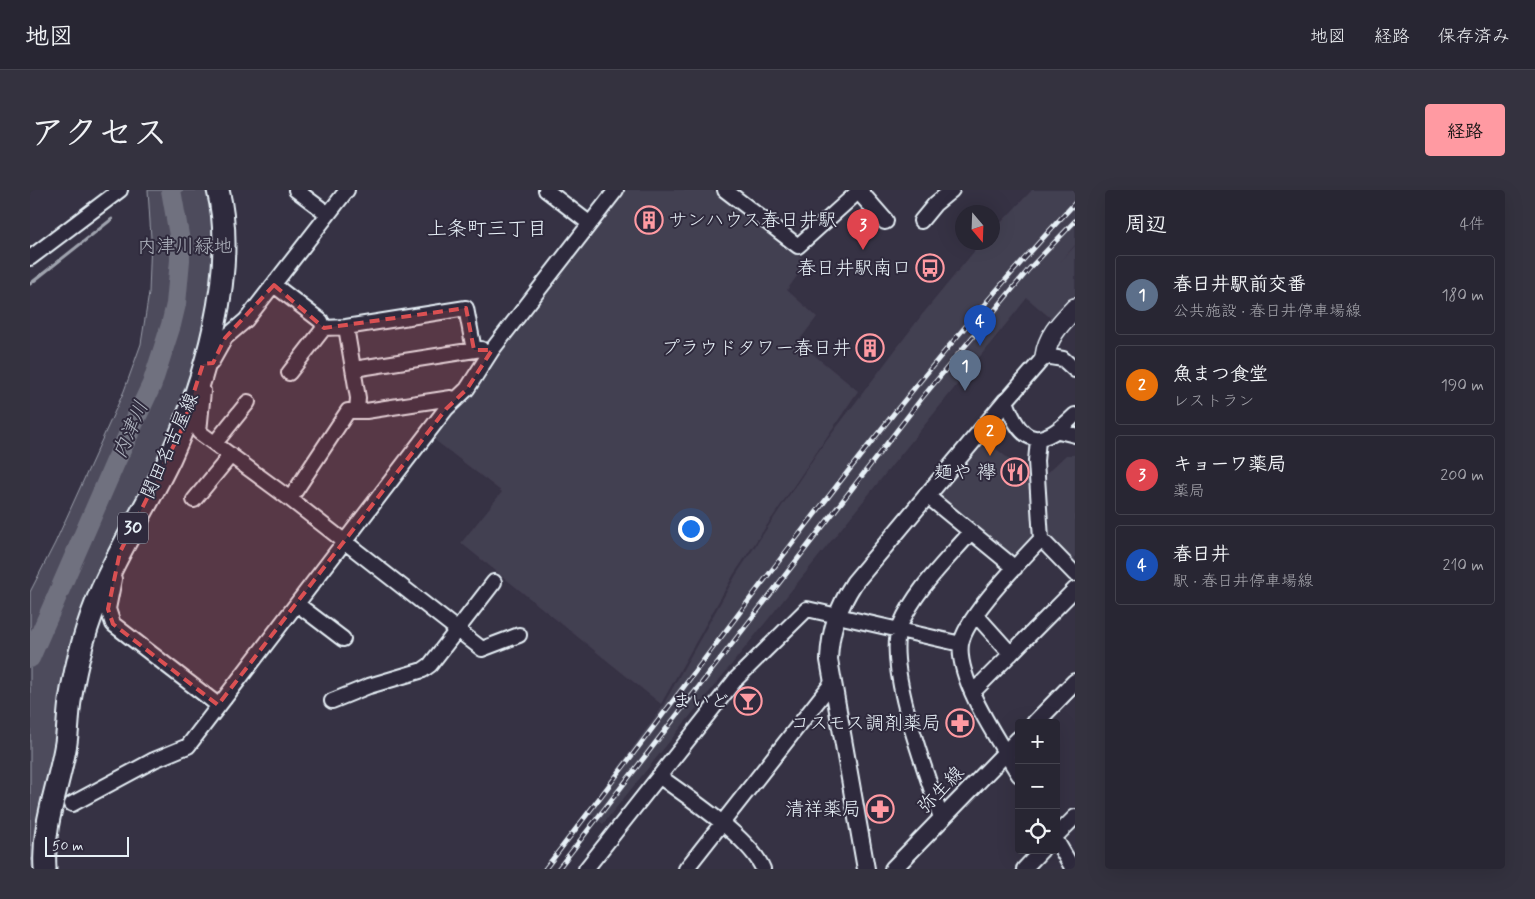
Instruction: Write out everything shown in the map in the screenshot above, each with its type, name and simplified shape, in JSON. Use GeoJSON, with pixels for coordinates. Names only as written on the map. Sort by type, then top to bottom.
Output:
{"type":"FeatureCollection","features":[{"type":"Feature","properties":{"kind":"main road","name":"関田名古屋線"},"geometry":{"type":"LineString","coordinates":[[45,869],[47,817],[66,742],[70,704],[78,662],[91,617],[120,552],[169,458],[201,372],[217,310],[223,264],[223,221],[218,190]]}},
{"type":"Feature","properties":{"kind":"main road"},"geometry":{"type":"LineString","coordinates":[[1045,356],[1047,344],[1052,334],[1075,308]]}},
{"type":"Feature","properties":{"kind":"street"},"geometry":{"type":"LineString","coordinates":[[30,258],[120,190]]}},
{"type":"Feature","properties":{"kind":"street"},"geometry":{"type":"LineString","coordinates":[[296,190],[328,214]]}},
{"type":"Feature","properties":{"kind":"street"},"geometry":{"type":"LineString","coordinates":[[347,190],[246,320],[224,338],[212,363],[201,372],[203,390],[199,432],[290,499],[482,649],[519,635]]}},
{"type":"Feature","properties":{"kind":"street"},"geometry":{"type":"LineString","coordinates":[[546,190],[589,223]]}},
{"type":"Feature","properties":{"kind":"street"},"geometry":{"type":"LineString","coordinates":[[72,804],[154,760],[188,746],[446,409],[467,389],[492,350],[616,190]]}},
{"type":"Feature","properties":{"kind":"street"},"geometry":{"type":"LineString","coordinates":[[725,190],[798,246],[859,190],[885,221]]}},
{"type":"Feature","properties":{"kind":"street"},"geometry":{"type":"LineString","coordinates":[[921,221],[935,204],[952,190]]}},
{"type":"Feature","properties":{"kind":"street"},"geometry":{"type":"LineString","coordinates":[[274,285],[320,321],[324,328]]}},
{"type":"Feature","properties":{"kind":"street"},"geometry":{"type":"LineString","coordinates":[[289,372],[324,328],[346,327],[466,308],[474,350]]}},
{"type":"Feature","properties":{"kind":"street"},"geometry":{"type":"LineString","coordinates":[[346,327],[358,398],[357,410]]}},
{"type":"Feature","properties":{"kind":"street"},"geometry":{"type":"LineString","coordinates":[[354,369],[474,350],[492,350]]}},
{"type":"Feature","properties":{"kind":"street"},"geometry":{"type":"LineString","coordinates":[[866,869],[832,683],[830,640],[836,615],[854,583],[1045,356],[1063,359],[1075,370]]}},
{"type":"Feature","properties":{"kind":"street"},"geometry":{"type":"LineString","coordinates":[[290,499],[348,411],[366,411],[451,398],[456,400]]}},
{"type":"Feature","properties":{"kind":"street"},"geometry":{"type":"LineString","coordinates":[[216,443],[248,402]]}},
{"type":"Feature","properties":{"kind":"street"},"geometry":{"type":"LineString","coordinates":[[1006,402],[1012,419],[1027,436],[1038,440],[1058,431],[1075,415]]}},
{"type":"Feature","properties":{"kind":"street"},"geometry":{"type":"LineString","coordinates":[[1058,431],[1075,435]]}},
{"type":"Feature","properties":{"kind":"street"},"geometry":{"type":"LineString","coordinates":[[1038,440],[1036,460],[1041,538],[1075,574]]}},
{"type":"Feature","properties":{"kind":"street"},"geometry":{"type":"LineString","coordinates":[[194,500],[231,456]]}},
{"type":"Feature","properties":{"kind":"street"},"geometry":{"type":"LineString","coordinates":[[926,496],[1015,568]]}},
{"type":"Feature","properties":{"kind":"street"},"geometry":{"type":"LineString","coordinates":[[942,818],[898,681],[896,663],[899,629],[915,599],[971,532]]}},
{"type":"Feature","properties":{"kind":"street"},"geometry":{"type":"LineString","coordinates":[[1015,768],[965,678],[962,644],[967,629],[976,615],[1041,538]]}},
{"type":"Feature","properties":{"kind":"street"},"geometry":{"type":"LineString","coordinates":[[120,552],[108,609],[113,624],[218,705]]}},
{"type":"Feature","properties":{"kind":"street"},"geometry":{"type":"LineString","coordinates":[[332,701],[369,686],[423,670],[430,665],[494,582]]}},
{"type":"Feature","properties":{"kind":"street"},"geometry":{"type":"LineString","coordinates":[[972,692],[1075,589]]}},
{"type":"Feature","properties":{"kind":"street"},"geometry":{"type":"LineString","coordinates":[[297,604],[343,639]]}},
{"type":"Feature","properties":{"kind":"street"},"geometry":{"type":"LineString","coordinates":[[586,869],[736,679],[807,609],[962,644]]}},
{"type":"Feature","properties":{"kind":"street"},"geometry":{"type":"LineString","coordinates":[[976,615],[1011,654]]}},
{"type":"Feature","properties":{"kind":"street"},"geometry":{"type":"LineString","coordinates":[[1039,719],[1075,682]]}},
{"type":"Feature","properties":{"kind":"street"},"geometry":{"type":"LineString","coordinates":[[686,869],[832,683]]}},
{"type":"Feature","properties":{"kind":"street","name":"弥生線"},"geometry":{"type":"LineString","coordinates":[[893,869],[1015,743]]}},
{"type":"Feature","properties":{"kind":"street"},"geometry":{"type":"LineString","coordinates":[[659,776],[745,843],[760,862],[763,869]]}},
{"type":"Feature","properties":{"kind":"street"},"geometry":{"type":"LineString","coordinates":[[1060,834],[1075,817]]}},
{"type":"Feature","properties":{"kind":"street"},"geometry":{"type":"LineString","coordinates":[[1060,845],[1073,869]]}},
{"type":"Feature","properties":{"kind":"street"},"geometry":{"type":"LineString","coordinates":[[1024,869],[1038,854]]}},
{"type":"Feature","properties":{"kind":"highlighted area"},"geometry":{"type":"Polygon","coordinates":[[[274,285],[324,328],[466,308],[474,350],[492,350],[467,389],[446,409],[218,705],[113,624],[108,609],[120,552],[182,429],[203,364],[213,363],[225,338],[274,285]]]}},
{"type":"Feature","properties":{"kind":"shaded area"},"geometry":{"type":"Polygon","coordinates":[[[623,190],[713,190],[807,262],[787,290],[817,317],[798,342],[858,391],[734,574],[661,704],[461,543],[502,492],[432,438],[453,410],[465,399],[623,190]]]}},
{"type":"Feature","properties":{"kind":"shaded area"},"geometry":{"type":"Polygon","coordinates":[[[1032,190],[1075,190],[1075,245],[1060,262],[1075,246],[1075,297],[1054,321],[1027,298],[603,824],[587,811],[662,707],[736,575],[818,452],[921,316],[975,250],[1000,250],[1000,224],[1032,190]]]}},
{"type":"Feature","properties":{"kind":"shaded area"},"geometry":{"type":"Polygon","coordinates":[[[980,440],[985,440],[1029,475],[1033,534],[1015,558],[1011,558],[938,498],[937,493],[980,440]]]}},
{"type":"Feature","properties":{"kind":"shaded area"},"geometry":{"type":"Polygon","coordinates":[[[1066,455],[1075,455],[1075,564],[1047,533],[1043,481],[1046,474],[1066,455]]]}},
{"type":"Feature","properties":{"kind":"green space","name":"内津川緑地"},"geometry":{"type":"Polygon","coordinates":[[[148,190],[213,190],[219,271],[179,425],[102,578],[42,869],[30,869],[30,592],[55,543],[124,391],[141,344],[149,293],[151,238],[148,190]]]}},
{"type":"Feature","properties":{"kind":"waterway","name":"内津川"},"geometry":{"type":"LineString","coordinates":[[30,658],[115,463],[152,384],[171,325],[176,304],[180,260],[180,241],[171,190]]}},
{"type":"Feature","properties":{"kind":"waterway"},"geometry":{"type":"LineString","coordinates":[[30,284],[112,219]]}},
{"type":"Feature","properties":{"kind":"railway"},"geometry":{"type":"LineString","coordinates":[[545,869],[868,446],[935,363],[1075,203]]}},
{"type":"Feature","properties":{"kind":"railway"},"geometry":{"type":"LineString","coordinates":[[558,869],[922,398],[1029,269],[1075,221]]}},
{"type":"Feature","properties":{"kind":"place","name":"サンハウス春日井駅"},"geometry":{"type":"Point","coordinates":[649,220]}},
{"type":"Feature","properties":{"kind":"place","name":"キョーワ薬局"},"geometry":{"type":"Point","coordinates":[863,250]}},
{"type":"Feature","properties":{"kind":"place","name":"春日井駅南口"},"geometry":{"type":"Point","coordinates":[930,268]}},
{"type":"Feature","properties":{"kind":"place","name":"春日井"},"geometry":{"type":"Point","coordinates":[980,346]}},
{"type":"Feature","properties":{"kind":"place","name":"プラウドタワー春日井"},"geometry":{"type":"Point","coordinates":[870,348]}},
{"type":"Feature","properties":{"kind":"place","name":"春日井駅前交番"},"geometry":{"type":"Point","coordinates":[965,391]}},
{"type":"Feature","properties":{"kind":"place","name":"魚まつ食堂"},"geometry":{"type":"Point","coordinates":[990,456]}},
{"type":"Feature","properties":{"kind":"place","name":"麺や 襷"},"geometry":{"type":"Point","coordinates":[1015,472]}},
{"type":"Feature","properties":{"kind":"place","name":"まいど"},"geometry":{"type":"Point","coordinates":[748,701]}},
{"type":"Feature","properties":{"kind":"place","name":"コスモス調剤薬局"},"geometry":{"type":"Point","coordinates":[960,723]}},
{"type":"Feature","properties":{"kind":"place","name":"清祥薬局"},"geometry":{"type":"Point","coordinates":[880,809]}},
{"type":"Feature","properties":{"kind":"district","name":"上条町三丁目"},"geometry":{"type":"Point","coordinates":[487,229]}}]}
